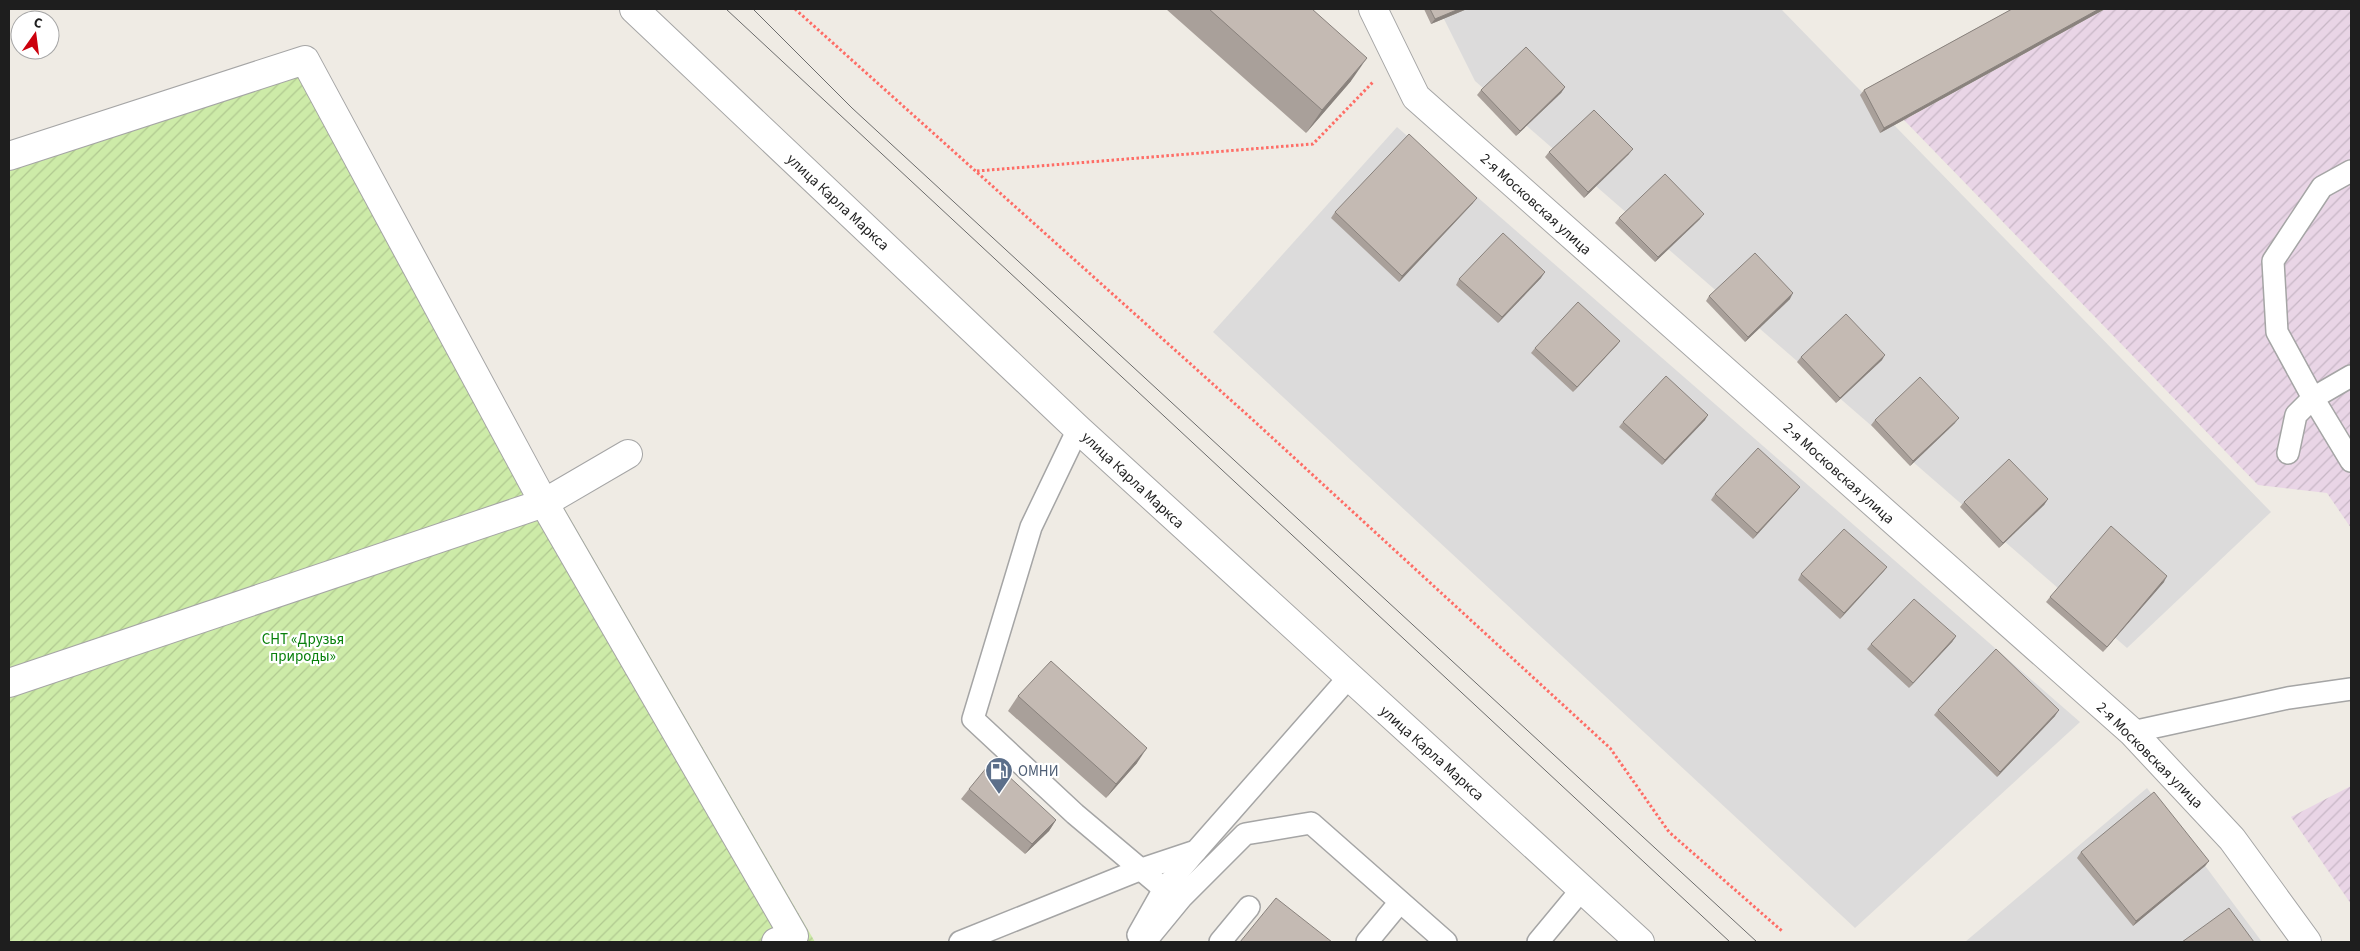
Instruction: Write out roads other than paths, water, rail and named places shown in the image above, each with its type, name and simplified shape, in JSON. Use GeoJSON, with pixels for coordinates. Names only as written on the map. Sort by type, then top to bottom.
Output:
{"type":"FeatureCollection","features":[{"type":"Feature","properties":{"kind":"street","name":"улица Карла Маркса"},"geometry":{"type":"LineString","coordinates":[[634,9],[1078,429],[1640,942]]}},
{"type":"Feature","properties":{"kind":"street","name":"2-я Московская улица"},"geometry":{"type":"LineString","coordinates":[[1373,9],[1416,97],[2132,732],[2232,839],[2307,942]]}},
{"type":"Feature","properties":{"kind":"street"},"geometry":{"type":"LineString","coordinates":[[9,156],[305,60],[544,503],[794,936],[776,942]]}},
{"type":"Feature","properties":{"kind":"street"},"geometry":{"type":"LineString","coordinates":[[9,683],[544,503],[628,454]]}},
{"type":"Feature","properties":{"kind":"lane"},"geometry":{"type":"LineString","coordinates":[[2351,171],[2322,187],[2273,262],[2277,332],[2313,398],[2351,461]]}},
{"type":"Feature","properties":{"kind":"lane"},"geometry":{"type":"LineString","coordinates":[[2288,453],[2296,415],[2313,398],[2351,376]]}},
{"type":"Feature","properties":{"kind":"lane"},"geometry":{"type":"LineString","coordinates":[[1078,429],[1031,527],[973,719],[1075,814],[1138,870],[1164,889]]}},
{"type":"Feature","properties":{"kind":"lane"},"geometry":{"type":"LineString","coordinates":[[1134,942],[1164,889],[1349,677]]}},
{"type":"Feature","properties":{"kind":"lane"},"geometry":{"type":"LineString","coordinates":[[2132,732],[2288,698],[2351,690]]}},
{"type":"Feature","properties":{"kind":"lane"},"geometry":{"type":"LineString","coordinates":[[1146,942],[1182,897],[1245,834],[1311,823],[1446,942]]}},
{"type":"Feature","properties":{"kind":"lane"},"geometry":{"type":"LineString","coordinates":[[960,942],[1138,870],[1196,851]]}},
{"type":"Feature","properties":{"kind":"lane"},"geometry":{"type":"LineString","coordinates":[[1538,942],[1582,889]]}},
{"type":"Feature","properties":{"kind":"lane"},"geometry":{"type":"LineString","coordinates":[[1367,942],[1400,902]]}},
{"type":"Feature","properties":{"kind":"lane"},"geometry":{"type":"LineString","coordinates":[[1220,942],[1249,907]]}},
{"type":"Feature","properties":{"kind":"tram line"},"geometry":{"type":"LineString","coordinates":[[726,9],[1730,942]]}},
{"type":"Feature","properties":{"kind":"tram line"},"geometry":{"type":"LineString","coordinates":[[753,9],[852,108],[1757,942]]}},
{"type":"Feature","properties":{"kind":"place","name":"ОМНИ"},"geometry":{"type":"Point","coordinates":[999,795]}},
{"type":"Feature","properties":{"kind":"park label","name":"СНТ «Друзья природы»"},"geometry":{"type":"Point","coordinates":[303,648]}}]}
